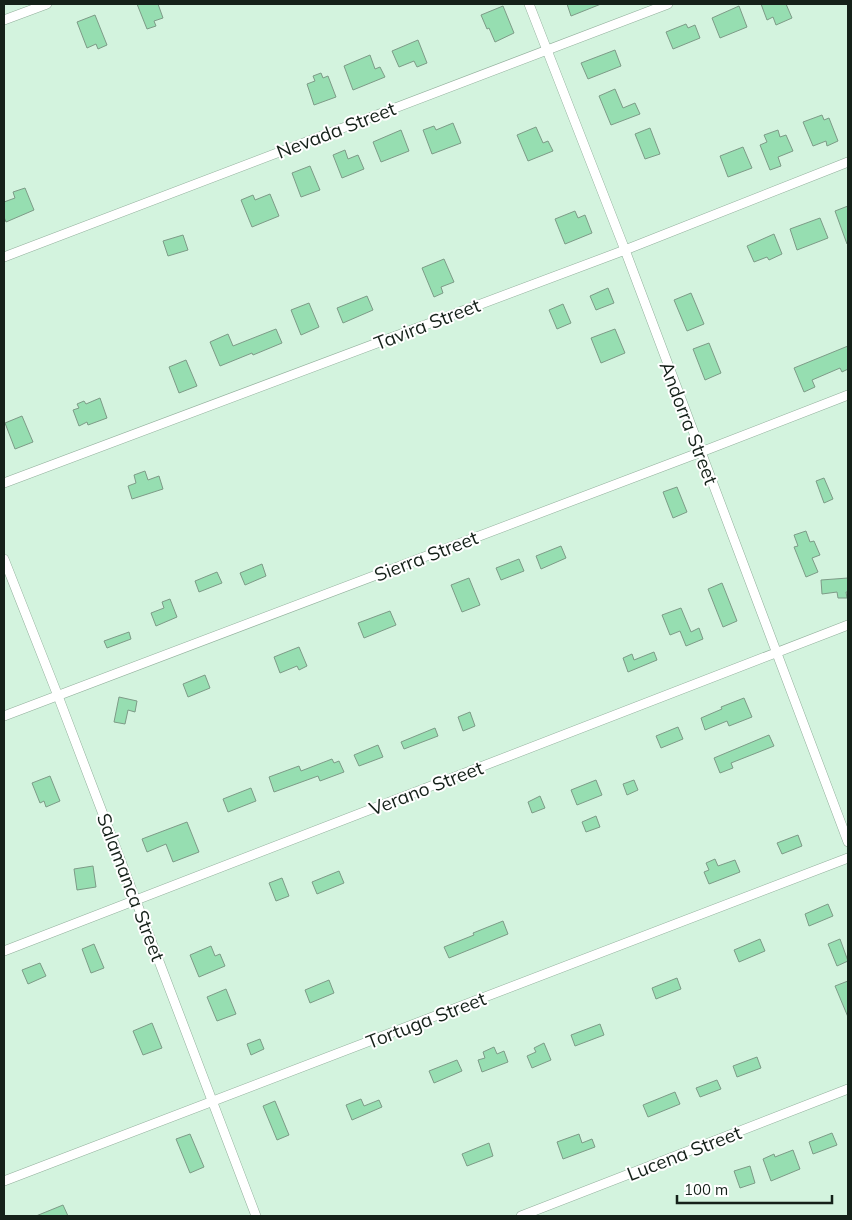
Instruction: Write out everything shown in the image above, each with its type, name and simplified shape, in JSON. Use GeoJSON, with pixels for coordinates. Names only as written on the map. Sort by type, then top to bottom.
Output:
{"type":"FeatureCollection","features":[{"type":"Feature","properties":{"kind":"street"},"geometry":{"type":"LineString","coordinates":[[4,20],[47,4]]}},
{"type":"Feature","properties":{"kind":"street","name":"Andorra Street"},"geometry":{"type":"LineString","coordinates":[[529,4],[848,842]]}},
{"type":"Feature","properties":{"kind":"street","name":"Nevada Street"},"geometry":{"type":"LineString","coordinates":[[4,257],[668,4]]}},
{"type":"Feature","properties":{"kind":"street","name":"Tavira Street"},"geometry":{"type":"LineString","coordinates":[[4,483],[624,250],[848,162]]}},
{"type":"Feature","properties":{"kind":"street","name":"Sierra Street"},"geometry":{"type":"LineString","coordinates":[[4,716],[848,395]]}},
{"type":"Feature","properties":{"kind":"street","name":"Salamanca Street"},"geometry":{"type":"LineString","coordinates":[[4,559],[256,1216]]}},
{"type":"Feature","properties":{"kind":"street","name":"Verano Street"},"geometry":{"type":"LineString","coordinates":[[4,951],[848,625]]}},
{"type":"Feature","properties":{"kind":"street","name":"Tortuga Street"},"geometry":{"type":"LineString","coordinates":[[4,1181],[848,858]]}},
{"type":"Feature","properties":{"kind":"street","name":"Lucena Street"},"geometry":{"type":"LineString","coordinates":[[521,1216],[848,1089]]}},
{"type":"Feature","properties":{"kind":"building"},"geometry":{"type":"Polygon","coordinates":[[[137,4],[158,4],[163,18],[154,21],[156,26],[147,29],[137,4]]]}},
{"type":"Feature","properties":{"kind":"building"},"geometry":{"type":"Polygon","coordinates":[[[567,4],[601,4],[571,16],[567,4]]]}},
{"type":"Feature","properties":{"kind":"building"},"geometry":{"type":"Polygon","coordinates":[[[761,4],[786,4],[792,18],[776,25],[773,17],[767,20],[761,4]]]}},
{"type":"Feature","properties":{"kind":"building"},"geometry":{"type":"Polygon","coordinates":[[[503,6],[514,33],[495,42],[481,15],[503,6]]]}},
{"type":"Feature","properties":{"kind":"building"},"geometry":{"type":"Polygon","coordinates":[[[739,6],[747,27],[720,38],[712,18],[739,6]]]}},
{"type":"Feature","properties":{"kind":"building"},"geometry":{"type":"Polygon","coordinates":[[[95,15],[107,45],[98,49],[96,44],[87,48],[77,22],[95,15]]]}},
{"type":"Feature","properties":{"kind":"building"},"geometry":{"type":"Polygon","coordinates":[[[686,24],[688,28],[695,25],[700,38],[673,49],[666,32],[686,24]]]}},
{"type":"Feature","properties":{"kind":"building"},"geometry":{"type":"Polygon","coordinates":[[[418,40],[427,63],[417,67],[414,61],[399,67],[392,51],[418,40]]]}},
{"type":"Feature","properties":{"kind":"building"},"geometry":{"type":"Polygon","coordinates":[[[615,50],[621,66],[588,79],[581,63],[615,50]]]}},
{"type":"Feature","properties":{"kind":"building"},"geometry":{"type":"Polygon","coordinates":[[[370,55],[375,69],[380,67],[385,77],[353,90],[344,66],[370,55]]]}},
{"type":"Feature","properties":{"kind":"building"},"geometry":{"type":"Polygon","coordinates":[[[321,73],[323,78],[328,76],[336,97],[314,105],[307,84],[315,81],[313,76],[321,73]]]}},
{"type":"Feature","properties":{"kind":"building"},"geometry":{"type":"Polygon","coordinates":[[[615,89],[623,108],[635,103],[640,114],[611,125],[599,96],[615,89]]]}},
{"type":"Feature","properties":{"kind":"building"},"geometry":{"type":"Polygon","coordinates":[[[822,115],[824,120],[829,118],[838,141],[827,146],[826,141],[813,146],[803,122],[822,115]]]}},
{"type":"Feature","properties":{"kind":"building"},"geometry":{"type":"Polygon","coordinates":[[[453,123],[461,143],[432,154],[423,130],[434,126],[436,130],[453,123]]]}},
{"type":"Feature","properties":{"kind":"building"},"geometry":{"type":"Polygon","coordinates":[[[536,127],[543,143],[548,141],[553,151],[528,161],[517,135],[536,127]]]}},
{"type":"Feature","properties":{"kind":"building"},"geometry":{"type":"Polygon","coordinates":[[[650,128],[660,154],[645,159],[635,134],[650,128]]]}},
{"type":"Feature","properties":{"kind":"building"},"geometry":{"type":"Polygon","coordinates":[[[401,130],[409,151],[381,162],[373,142],[401,130]]]}},
{"type":"Feature","properties":{"kind":"building"},"geometry":{"type":"Polygon","coordinates":[[[778,130],[780,137],[786,135],[793,151],[778,157],[781,166],[770,170],[760,145],[767,142],[764,135],[778,130]]]}},
{"type":"Feature","properties":{"kind":"building"},"geometry":{"type":"Polygon","coordinates":[[[743,147],[752,168],[728,177],[720,156],[743,147]]]}},
{"type":"Feature","properties":{"kind":"building"},"geometry":{"type":"Polygon","coordinates":[[[345,150],[348,159],[358,155],[364,169],[342,178],[333,155],[345,150]]]}},
{"type":"Feature","properties":{"kind":"building"},"geometry":{"type":"Polygon","coordinates":[[[310,166],[320,190],[301,197],[292,173],[310,166]]]}},
{"type":"Feature","properties":{"kind":"building"},"geometry":{"type":"Polygon","coordinates":[[[25,188],[34,210],[6,222],[4,202],[15,198],[13,192],[25,188]]]}},
{"type":"Feature","properties":{"kind":"building"},"geometry":{"type":"Polygon","coordinates":[[[270,194],[279,216],[252,227],[241,200],[253,195],[255,200],[270,194]]]}},
{"type":"Feature","properties":{"kind":"building"},"geometry":{"type":"Polygon","coordinates":[[[848,206],[848,244],[847,244],[835,211],[848,206]]]}},
{"type":"Feature","properties":{"kind":"building"},"geometry":{"type":"Polygon","coordinates":[[[575,211],[578,218],[585,215],[592,233],[565,244],[555,219],[575,211]]]}},
{"type":"Feature","properties":{"kind":"building"},"geometry":{"type":"Polygon","coordinates":[[[820,218],[828,238],[797,250],[790,229],[820,218]]]}},
{"type":"Feature","properties":{"kind":"building"},"geometry":{"type":"Polygon","coordinates":[[[774,234],[782,254],[769,260],[767,257],[754,262],[747,246],[774,234]]]}},
{"type":"Feature","properties":{"kind":"building"},"geometry":{"type":"Polygon","coordinates":[[[183,235],[188,250],[168,256],[163,241],[183,235]]]}},
{"type":"Feature","properties":{"kind":"building"},"geometry":{"type":"Polygon","coordinates":[[[444,259],[454,282],[441,287],[443,293],[434,297],[422,268],[444,259]]]}},
{"type":"Feature","properties":{"kind":"building"},"geometry":{"type":"Polygon","coordinates":[[[608,288],[614,303],[596,310],[590,296],[608,288]]]}},
{"type":"Feature","properties":{"kind":"building"},"geometry":{"type":"Polygon","coordinates":[[[691,293],[704,324],[687,331],[674,300],[691,293]]]}},
{"type":"Feature","properties":{"kind":"building"},"geometry":{"type":"Polygon","coordinates":[[[367,296],[373,310],[343,323],[337,308],[367,296]]]}},
{"type":"Feature","properties":{"kind":"building"},"geometry":{"type":"Polygon","coordinates":[[[309,303],[319,327],[301,335],[291,310],[309,303]]]}},
{"type":"Feature","properties":{"kind":"building"},"geometry":{"type":"Polygon","coordinates":[[[563,304],[571,323],[557,329],[549,310],[563,304]]]}},
{"type":"Feature","properties":{"kind":"building"},"geometry":{"type":"Polygon","coordinates":[[[276,329],[282,343],[220,366],[210,342],[228,334],[233,346],[276,329]]]}},
{"type":"Feature","properties":{"kind":"building"},"geometry":{"type":"Polygon","coordinates":[[[615,329],[625,353],[601,363],[591,338],[615,329]]]}},
{"type":"Feature","properties":{"kind":"building"},"geometry":{"type":"Polygon","coordinates":[[[709,343],[721,373],[705,380],[693,349],[709,343]]]}},
{"type":"Feature","properties":{"kind":"building"},"geometry":{"type":"Polygon","coordinates":[[[848,346],[848,369],[842,372],[840,368],[812,380],[815,387],[804,392],[794,368],[848,346]]]}},
{"type":"Feature","properties":{"kind":"building"},"geometry":{"type":"Polygon","coordinates":[[[186,360],[197,386],[179,393],[169,367],[186,360]]]}},
{"type":"Feature","properties":{"kind":"building"},"geometry":{"type":"Polygon","coordinates":[[[100,398],[107,418],[88,425],[87,422],[79,426],[73,410],[79,408],[77,404],[84,401],[86,404],[100,398]]]}},
{"type":"Feature","properties":{"kind":"building"},"geometry":{"type":"Polygon","coordinates":[[[22,416],[33,442],[15,449],[5,423],[22,416]]]}},
{"type":"Feature","properties":{"kind":"building"},"geometry":{"type":"Polygon","coordinates":[[[145,471],[148,480],[159,476],[163,489],[132,499],[128,486],[136,483],[134,475],[145,471]]]}},
{"type":"Feature","properties":{"kind":"building"},"geometry":{"type":"Polygon","coordinates":[[[824,478],[833,499],[824,503],[816,481],[824,478]]]}},
{"type":"Feature","properties":{"kind":"building"},"geometry":{"type":"Polygon","coordinates":[[[677,487],[687,512],[673,518],[663,492],[677,487]]]}},
{"type":"Feature","properties":{"kind":"building"},"geometry":{"type":"Polygon","coordinates":[[[806,531],[810,542],[814,541],[820,555],[812,558],[818,572],[806,577],[794,547],[798,546],[794,535],[806,531]]]}},
{"type":"Feature","properties":{"kind":"building"},"geometry":{"type":"Polygon","coordinates":[[[561,546],[566,558],[541,569],[536,556],[561,546]]]}},
{"type":"Feature","properties":{"kind":"building"},"geometry":{"type":"Polygon","coordinates":[[[519,559],[524,571],[501,580],[496,568],[519,559]]]}},
{"type":"Feature","properties":{"kind":"building"},"geometry":{"type":"Polygon","coordinates":[[[262,564],[266,576],[245,585],[240,573],[262,564]]]}},
{"type":"Feature","properties":{"kind":"building"},"geometry":{"type":"Polygon","coordinates":[[[217,572],[222,583],[199,592],[195,581],[217,572]]]}},
{"type":"Feature","properties":{"kind":"building"},"geometry":{"type":"Polygon","coordinates":[[[469,578],[480,605],[462,612],[451,585],[469,578]]]}},
{"type":"Feature","properties":{"kind":"building"},"geometry":{"type":"Polygon","coordinates":[[[848,578],[847,598],[838,598],[837,592],[822,594],[821,580],[848,578]]]}},
{"type":"Feature","properties":{"kind":"building"},"geometry":{"type":"Polygon","coordinates":[[[722,583],[737,621],[723,627],[708,589],[722,583]]]}},
{"type":"Feature","properties":{"kind":"building"},"geometry":{"type":"Polygon","coordinates":[[[170,599],[177,617],[156,626],[151,613],[164,608],[162,602],[170,599]]]}},
{"type":"Feature","properties":{"kind":"building"},"geometry":{"type":"Polygon","coordinates":[[[681,608],[691,632],[699,628],[703,639],[686,646],[680,631],[670,635],[662,615],[681,608]]]}},
{"type":"Feature","properties":{"kind":"building"},"geometry":{"type":"Polygon","coordinates":[[[390,611],[396,625],[364,638],[358,623],[390,611]]]}},
{"type":"Feature","properties":{"kind":"building"},"geometry":{"type":"Polygon","coordinates":[[[129,632],[131,639],[107,648],[104,641],[129,632]]]}},
{"type":"Feature","properties":{"kind":"building"},"geometry":{"type":"Polygon","coordinates":[[[299,647],[307,666],[299,670],[297,666],[280,673],[274,657],[299,647]]]}},
{"type":"Feature","properties":{"kind":"building"},"geometry":{"type":"Polygon","coordinates":[[[654,652],[657,660],[628,672],[623,658],[632,654],[634,660],[654,652]]]}},
{"type":"Feature","properties":{"kind":"building"},"geometry":{"type":"Polygon","coordinates":[[[205,675],[210,688],[188,697],[183,684],[205,675]]]}},
{"type":"Feature","properties":{"kind":"building"},"geometry":{"type":"Polygon","coordinates":[[[119,697],[137,701],[135,712],[128,710],[125,724],[114,722],[119,697]]]}},
{"type":"Feature","properties":{"kind":"building"},"geometry":{"type":"Polygon","coordinates":[[[744,698],[752,717],[729,726],[727,721],[705,730],[701,718],[722,709],[721,707],[744,698]]]}},
{"type":"Feature","properties":{"kind":"building"},"geometry":{"type":"Polygon","coordinates":[[[470,712],[475,726],[463,731],[458,717],[470,712]]]}},
{"type":"Feature","properties":{"kind":"building"},"geometry":{"type":"Polygon","coordinates":[[[678,727],[683,739],[661,748],[656,736],[678,727]]]}},
{"type":"Feature","properties":{"kind":"building"},"geometry":{"type":"Polygon","coordinates":[[[435,728],[438,736],[404,749],[401,742],[435,728]]]}},
{"type":"Feature","properties":{"kind":"building"},"geometry":{"type":"Polygon","coordinates":[[[769,735],[774,746],[731,763],[733,768],[720,773],[714,758],[769,735]]]}},
{"type":"Feature","properties":{"kind":"building"},"geometry":{"type":"Polygon","coordinates":[[[378,745],[383,757],[359,766],[354,755],[378,745]]]}},
{"type":"Feature","properties":{"kind":"building"},"geometry":{"type":"Polygon","coordinates":[[[332,759],[334,763],[339,761],[344,772],[320,781],[318,776],[274,792],[269,777],[299,766],[301,771],[332,759]]]}},
{"type":"Feature","properties":{"kind":"building"},"geometry":{"type":"Polygon","coordinates":[[[50,776],[60,801],[46,807],[44,801],[40,803],[32,783],[50,776]]]}},
{"type":"Feature","properties":{"kind":"building"},"geometry":{"type":"Polygon","coordinates":[[[596,780],[602,795],[577,805],[571,790],[596,780]]]}},
{"type":"Feature","properties":{"kind":"building"},"geometry":{"type":"Polygon","coordinates":[[[634,780],[638,790],[627,795],[623,784],[634,780]]]}},
{"type":"Feature","properties":{"kind":"building"},"geometry":{"type":"Polygon","coordinates":[[[251,788],[256,801],[228,812],[223,799],[251,788]]]}},
{"type":"Feature","properties":{"kind":"building"},"geometry":{"type":"Polygon","coordinates":[[[540,796],[545,808],[532,813],[528,802],[540,796]]]}},
{"type":"Feature","properties":{"kind":"building"},"geometry":{"type":"Polygon","coordinates":[[[596,816],[600,827],[586,832],[582,822],[596,816]]]}},
{"type":"Feature","properties":{"kind":"building"},"geometry":{"type":"Polygon","coordinates":[[[187,822],[199,852],[173,862],[166,844],[147,852],[142,839],[187,822]]]}},
{"type":"Feature","properties":{"kind":"building"},"geometry":{"type":"Polygon","coordinates":[[[798,835],[802,846],[782,854],[777,843],[798,835]]]}},
{"type":"Feature","properties":{"kind":"building"},"geometry":{"type":"Polygon","coordinates":[[[715,859],[718,866],[735,860],[740,872],[709,884],[704,872],[709,870],[706,863],[715,859]]]}},
{"type":"Feature","properties":{"kind":"building"},"geometry":{"type":"Polygon","coordinates":[[[93,866],[96,887],[77,890],[74,869],[93,866]]]}},
{"type":"Feature","properties":{"kind":"building"},"geometry":{"type":"Polygon","coordinates":[[[339,871],[344,883],[317,894],[312,882],[339,871]]]}},
{"type":"Feature","properties":{"kind":"building"},"geometry":{"type":"Polygon","coordinates":[[[282,878],[289,896],[276,901],[269,883],[282,878]]]}},
{"type":"Feature","properties":{"kind":"building"},"geometry":{"type":"Polygon","coordinates":[[[828,904],[833,916],[809,926],[805,914],[828,904]]]}},
{"type":"Feature","properties":{"kind":"building"},"geometry":{"type":"Polygon","coordinates":[[[503,921],[508,934],[449,958],[444,947],[503,921]]]}},
{"type":"Feature","properties":{"kind":"building"},"geometry":{"type":"Polygon","coordinates":[[[760,939],[765,951],[739,962],[734,950],[760,939]]]}},
{"type":"Feature","properties":{"kind":"building"},"geometry":{"type":"Polygon","coordinates":[[[840,939],[848,961],[837,966],[828,944],[840,939]]]}},
{"type":"Feature","properties":{"kind":"building"},"geometry":{"type":"Polygon","coordinates":[[[94,944],[104,968],[91,973],[82,949],[94,944]]]}},
{"type":"Feature","properties":{"kind":"building"},"geometry":{"type":"Polygon","coordinates":[[[211,946],[215,956],[220,954],[225,966],[199,977],[190,955],[211,946]]]}},
{"type":"Feature","properties":{"kind":"building"},"geometry":{"type":"Polygon","coordinates":[[[40,963],[46,976],[28,984],[22,970],[40,963]]]}},
{"type":"Feature","properties":{"kind":"building"},"geometry":{"type":"Polygon","coordinates":[[[677,978],[681,989],[656,999],[652,988],[677,978]]]}},
{"type":"Feature","properties":{"kind":"building"},"geometry":{"type":"Polygon","coordinates":[[[329,980],[334,993],[310,1003],[305,990],[329,980]]]}},
{"type":"Feature","properties":{"kind":"building"},"geometry":{"type":"Polygon","coordinates":[[[848,981],[848,1017],[835,986],[848,981]]]}},
{"type":"Feature","properties":{"kind":"building"},"geometry":{"type":"Polygon","coordinates":[[[226,989],[236,1014],[217,1021],[207,997],[226,989]]]}},
{"type":"Feature","properties":{"kind":"building"},"geometry":{"type":"Polygon","coordinates":[[[152,1023],[162,1048],[143,1055],[133,1031],[152,1023]]]}},
{"type":"Feature","properties":{"kind":"building"},"geometry":{"type":"Polygon","coordinates":[[[600,1024],[604,1035],[575,1046],[571,1035],[600,1024]]]}},
{"type":"Feature","properties":{"kind":"building"},"geometry":{"type":"Polygon","coordinates":[[[260,1039],[264,1049],[251,1055],[247,1044],[260,1039]]]}},
{"type":"Feature","properties":{"kind":"building"},"geometry":{"type":"Polygon","coordinates":[[[544,1043],[551,1060],[532,1068],[527,1056],[536,1052],[534,1048],[544,1043]]]}},
{"type":"Feature","properties":{"kind":"building"},"geometry":{"type":"Polygon","coordinates":[[[494,1047],[497,1054],[504,1051],[508,1062],[482,1072],[478,1060],[485,1058],[483,1052],[494,1047]]]}},
{"type":"Feature","properties":{"kind":"building"},"geometry":{"type":"Polygon","coordinates":[[[757,1057],[761,1068],[737,1077],[733,1066],[757,1057]]]}},
{"type":"Feature","properties":{"kind":"building"},"geometry":{"type":"Polygon","coordinates":[[[457,1060],[462,1071],[434,1083],[429,1071],[457,1060]]]}},
{"type":"Feature","properties":{"kind":"building"},"geometry":{"type":"Polygon","coordinates":[[[717,1080],[721,1089],[700,1097],[696,1088],[717,1080]]]}},
{"type":"Feature","properties":{"kind":"building"},"geometry":{"type":"Polygon","coordinates":[[[675,1092],[680,1104],[648,1117],[643,1105],[675,1092]]]}},
{"type":"Feature","properties":{"kind":"building"},"geometry":{"type":"Polygon","coordinates":[[[361,1099],[364,1106],[379,1100],[382,1107],[352,1120],[346,1105],[361,1099]]]}},
{"type":"Feature","properties":{"kind":"building"},"geometry":{"type":"Polygon","coordinates":[[[275,1101],[289,1135],[277,1140],[263,1106],[275,1101]]]}},
{"type":"Feature","properties":{"kind":"building"},"geometry":{"type":"Polygon","coordinates":[[[832,1133],[837,1145],[813,1154],[809,1142],[832,1133]]]}},
{"type":"Feature","properties":{"kind":"building"},"geometry":{"type":"Polygon","coordinates":[[[190,1134],[204,1167],[190,1173],[176,1139],[190,1134]]]}},
{"type":"Feature","properties":{"kind":"building"},"geometry":{"type":"Polygon","coordinates":[[[579,1134],[582,1143],[592,1139],[595,1147],[563,1159],[557,1142],[579,1134]]]}},
{"type":"Feature","properties":{"kind":"building"},"geometry":{"type":"Polygon","coordinates":[[[489,1143],[493,1156],[467,1166],[462,1154],[489,1143]]]}},
{"type":"Feature","properties":{"kind":"building"},"geometry":{"type":"Polygon","coordinates":[[[793,1150],[800,1169],[771,1181],[763,1159],[774,1154],[775,1157],[793,1150]]]}},
{"type":"Feature","properties":{"kind":"building"},"geometry":{"type":"Polygon","coordinates":[[[750,1166],[755,1183],[740,1188],[734,1171],[750,1166]]]}},
{"type":"Feature","properties":{"kind":"building"},"geometry":{"type":"Polygon","coordinates":[[[63,1205],[68,1216],[36,1216],[63,1205]]]}}]}
